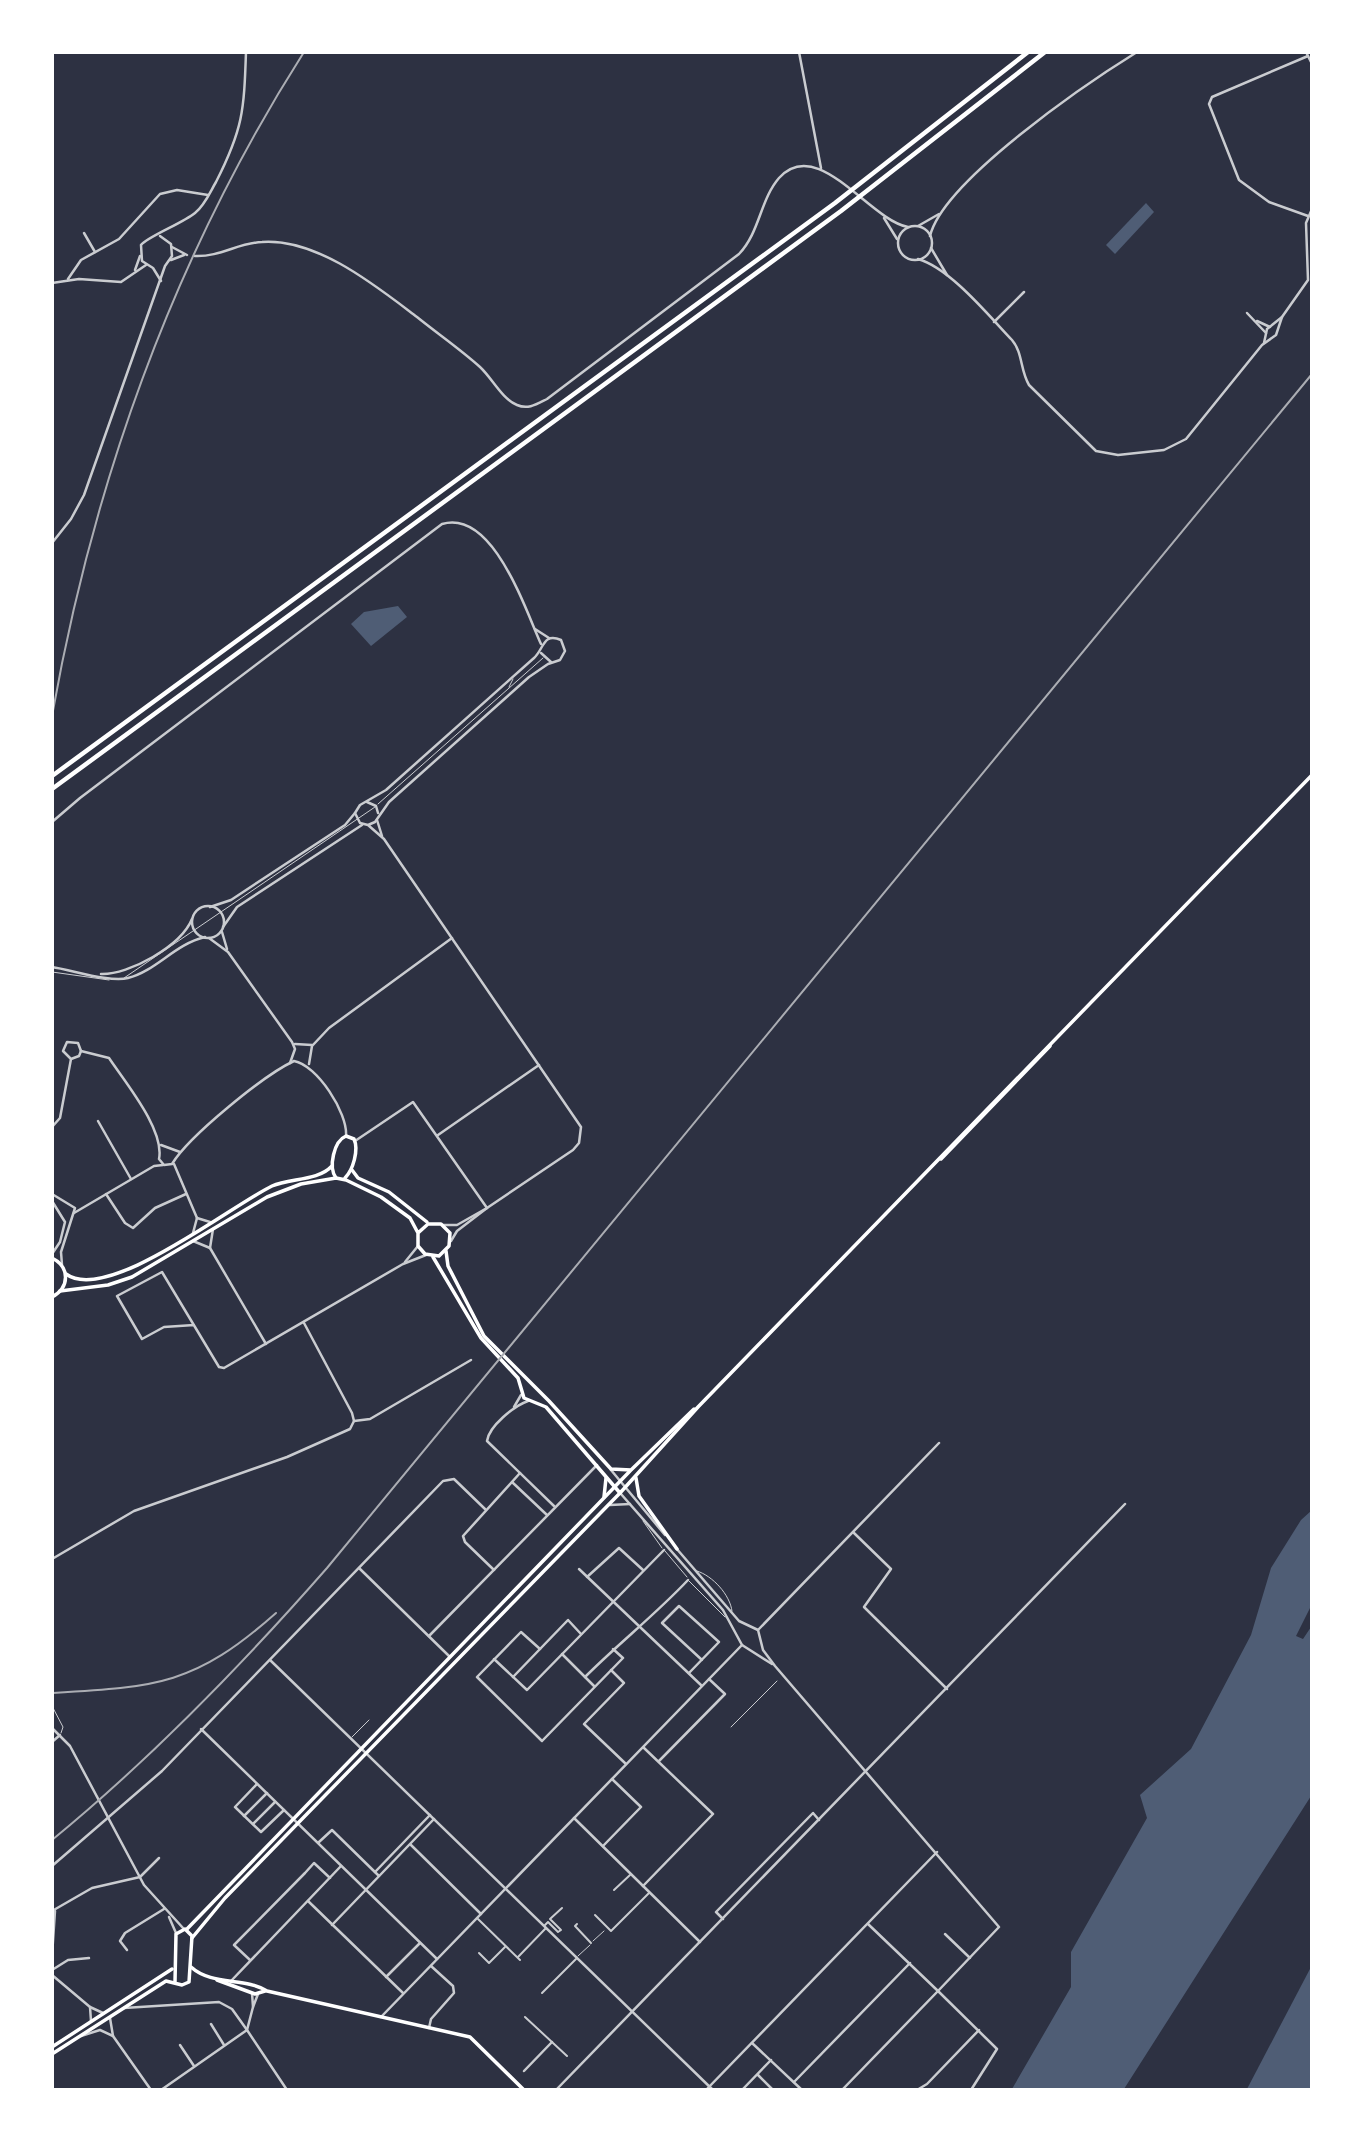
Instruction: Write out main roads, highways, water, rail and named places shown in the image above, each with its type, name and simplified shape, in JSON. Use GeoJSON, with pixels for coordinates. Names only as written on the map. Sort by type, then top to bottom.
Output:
{"type":"FeatureCollection","features":[{"type":"Feature","properties":{"kind":"highway"},"geometry":{"type":"LineString","coordinates":[[52,776],[835,203],[1028,52]]}},
{"type":"Feature","properties":{"kind":"highway"},"geometry":{"type":"LineString","coordinates":[[52,789],[831,218],[1045,52]]}},
{"type":"Feature","properties":{"kind":"main road"},"geometry":{"type":"LineString","coordinates":[[176,1982],[173,1968],[176,1933],[185,1929],[631,1469],[698,1406],[914,1184],[1009,1091],[1311,775]]}},
{"type":"Feature","properties":{"kind":"main road"},"geometry":{"type":"LineString","coordinates":[[336,1178],[332,1166],[338,1142],[346,1136],[355,1141],[351,1169],[343,1179]]}},
{"type":"Feature","properties":{"kind":"main road"},"geometry":{"type":"LineString","coordinates":[[52,1256],[62,1265],[66,1274],[81,1282],[113,1276],[275,1185],[321,1174],[332,1166]]}},
{"type":"Feature","properties":{"kind":"main road"},"geometry":{"type":"LineString","coordinates":[[351,1169],[360,1180],[389,1192],[429,1223],[443,1225],[451,1241],[446,1251],[448,1266],[475,1322],[493,1350]]}},
{"type":"Feature","properties":{"kind":"main road"},"geometry":{"type":"LineString","coordinates":[[52,1297],[60,1292],[123,1280],[290,1187],[336,1178],[343,1179],[397,1207],[414,1224],[418,1233],[418,1246],[426,1255],[433,1256],[446,1251]]}},
{"type":"Feature","properties":{"kind":"main road"},"geometry":{"type":"LineString","coordinates":[[418,1233],[429,1223]]}},
{"type":"Feature","properties":{"kind":"main road"},"geometry":{"type":"LineString","coordinates":[[433,1256],[470,1322],[493,1350],[537,1389],[611,1469],[631,1469]]}},
{"type":"Feature","properties":{"kind":"main road"},"geometry":{"type":"LineString","coordinates":[[60,1292],[66,1274]]}},
{"type":"Feature","properties":{"kind":"main road"},"geometry":{"type":"LineString","coordinates":[[508,1365],[518,1378],[522,1392],[549,1410],[620,1493]]}},
{"type":"Feature","properties":{"kind":"main road"},"geometry":{"type":"LineString","coordinates":[[522,1392],[532,1385]]}},
{"type":"Feature","properties":{"kind":"main road"},"geometry":{"type":"LineString","coordinates":[[531,1400],[537,1395],[537,1389]]}},
{"type":"Feature","properties":{"kind":"main road"},"geometry":{"type":"LineString","coordinates":[[190,1981],[192,1938],[226,1898],[637,1476],[698,1406]]}},
{"type":"Feature","properties":{"kind":"main road"},"geometry":{"type":"LineString","coordinates":[[637,1476],[639,1496],[677,1549]]}},
{"type":"Feature","properties":{"kind":"main road"},"geometry":{"type":"LineString","coordinates":[[604,1498],[606,1478]]}},
{"type":"Feature","properties":{"kind":"main road"},"geometry":{"type":"LineString","coordinates":[[185,1929],[192,1938]]}},
{"type":"Feature","properties":{"kind":"main road"},"geometry":{"type":"LineString","coordinates":[[52,2047],[173,1968]]}},
{"type":"Feature","properties":{"kind":"main road"},"geometry":{"type":"LineString","coordinates":[[191,1968],[203,1976],[256,1984],[267,1991],[471,2038],[524,2090]]}},
{"type":"Feature","properties":{"kind":"main road"},"geometry":{"type":"LineString","coordinates":[[52,2054],[166,1982],[184,1984],[203,1976]]}},
{"type":"Feature","properties":{"kind":"main road"},"geometry":{"type":"LineString","coordinates":[[214,1978],[252,1992],[267,1991]]}},
{"type":"Feature","properties":{"kind":"main road"},"geometry":{"type":"LineString","coordinates":[[252,1992],[256,1984]]}},
{"type":"Feature","properties":{"kind":"main road"},"geometry":{"type":"LineString","coordinates":[[256,1984],[258,1993]]}},
{"type":"Feature","properties":{"kind":"water"},"geometry":{"type":"Polygon","coordinates":[[[1146,203],[1154,212],[1115,254],[1106,245],[1146,203]]]}},
{"type":"Feature","properties":{"kind":"water"},"geometry":{"type":"Polygon","coordinates":[[[398,606],[407,617],[371,646],[351,624],[364,612],[398,606]]]}},
{"type":"Feature","properties":{"kind":"water"},"geometry":{"type":"Polygon","coordinates":[[[1311,1511],[1311,1606],[1296,1636],[1303,1639],[1311,1627],[1311,1796],[1124,2089],[1012,2089],[1071,1987],[1071,1952],[1147,1818],[1140,1795],[1191,1749],[1251,1635],[1271,1568],[1301,1520],[1311,1511]]]}},
{"type":"Feature","properties":{"kind":"water"},"geometry":{"type":"Polygon","coordinates":[[[1311,1967],[1311,2089],[1247,2089],[1311,1967]]]}},
{"type":"Feature","properties":{"kind":"railway"},"geometry":{"type":"LineString","coordinates":[[52,716],[91,541],[145,372],[178,289],[216,208],[258,129],[304,52]]}},
{"type":"Feature","properties":{"kind":"railway"},"geometry":{"type":"LineString","coordinates":[[52,1840],[125,1777],[195,1710],[327,1568],[1312,374]]}},
{"type":"Feature","properties":{"kind":"railway"},"geometry":{"type":"LineString","coordinates":[[52,1693],[120,1688],[173,1678],[222,1655],[276,1613]]}}]}
